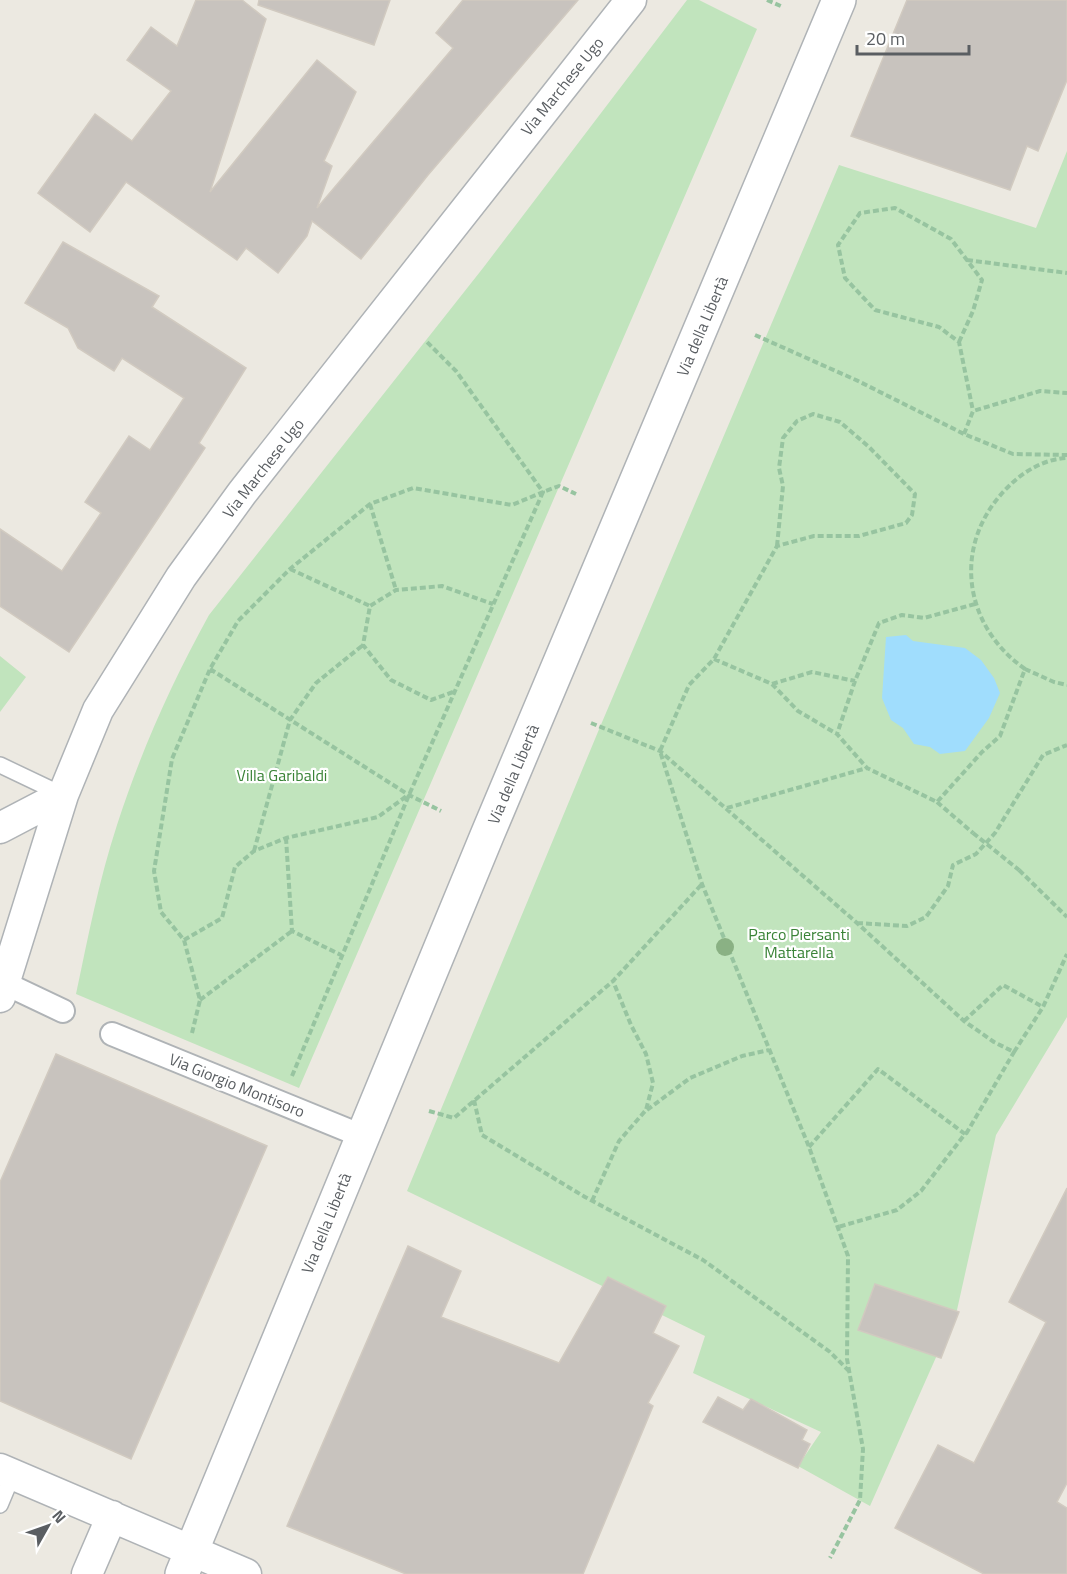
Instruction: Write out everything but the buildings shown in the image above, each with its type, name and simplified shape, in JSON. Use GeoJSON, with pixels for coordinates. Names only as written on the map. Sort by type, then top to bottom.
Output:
{"type":"FeatureCollection","features":[{"type":"Feature","properties":{"kind":"street","name":"Via Marchese Ugo"},"geometry":{"type":"LineString","coordinates":[[1,987],[63,795],[98,710],[188,567],[242,493],[631,0]]}},
{"type":"Feature","properties":{"kind":"street","name":"Via della Libertà"},"geometry":{"type":"LineString","coordinates":[[187,1562],[492,823],[839,0]]}},
{"type":"Feature","properties":{"kind":"street"},"geometry":{"type":"LineString","coordinates":[[0,828],[63,795]]}},
{"type":"Feature","properties":{"kind":"street"},"geometry":{"type":"LineString","coordinates":[[1,987],[63,1011]]}},
{"type":"Feature","properties":{"kind":"street","name":"Via Giorgio Montisoro"},"geometry":{"type":"LineString","coordinates":[[112,1034],[362,1136]]}},
{"type":"Feature","properties":{"kind":"street"},"geometry":{"type":"LineString","coordinates":[[7,1471],[112,1516],[187,1562],[246,1574]]}},
{"type":"Feature","properties":{"kind":"street"},"geometry":{"type":"LineString","coordinates":[[87,1574],[112,1516]]}},
{"type":"Feature","properties":{"kind":"lane"},"geometry":{"type":"LineString","coordinates":[[0,765],[63,795]]}},
{"type":"Feature","properties":{"kind":"lane"},"geometry":{"type":"LineString","coordinates":[[0,1505],[7,1471]]}},
{"type":"Feature","properties":{"kind":"path"},"geometry":{"type":"LineString","coordinates":[[767,0],[783,7]]}},
{"type":"Feature","properties":{"kind":"path"},"geometry":{"type":"LineString","coordinates":[[959,342],[939,327],[875,310],[845,278],[838,245],[860,213],[895,208],[951,239],[982,280],[973,311],[959,342],[974,411],[963,434]]}},
{"type":"Feature","properties":{"kind":"path"},"geometry":{"type":"LineString","coordinates":[[966,260],[1067,273]]}},
{"type":"Feature","properties":{"kind":"path"},"geometry":{"type":"LineString","coordinates":[[755,335],[856,380],[963,434],[1013,454],[1067,456]]}},
{"type":"Feature","properties":{"kind":"path"},"geometry":{"type":"LineString","coordinates":[[426,341],[456,371],[543,492]]}},
{"type":"Feature","properties":{"kind":"path"},"geometry":{"type":"LineString","coordinates":[[974,411],[1040,391],[1067,393]]}},
{"type":"Feature","properties":{"kind":"path"},"geometry":{"type":"LineString","coordinates":[[777,546],[814,536],[859,536],[906,523],[912,515],[915,494],[869,447],[840,422],[813,414],[796,420],[783,438],[779,468],[783,486],[777,546],[714,659],[688,685],[660,752],[702,884],[809,1147],[848,1256],[847,1359],[863,1449],[860,1500],[830,1558]]}},
{"type":"Feature","properties":{"kind":"path"},"geometry":{"type":"LineString","coordinates":[[1067,456],[1039,465],[1019,476],[994,501],[977,532],[970,570],[975,604],[994,642],[1008,658],[1025,669],[1054,682],[1067,685]]}},
{"type":"Feature","properties":{"kind":"path"},"geometry":{"type":"LineString","coordinates":[[201,1037],[191,1033],[200,1000],[184,940],[161,912],[154,871],[172,759],[210,669],[238,621],[290,569],[369,504],[413,488],[512,505],[559,486],[576,494]]}},
{"type":"Feature","properties":{"kind":"path"},"geometry":{"type":"LineString","coordinates":[[282,1072],[292,1076],[453,692],[543,492]]}},
{"type":"Feature","properties":{"kind":"path"},"geometry":{"type":"LineString","coordinates":[[369,504],[396,590]]}},
{"type":"Feature","properties":{"kind":"path"},"geometry":{"type":"LineString","coordinates":[[290,569],[370,606]]}},
{"type":"Feature","properties":{"kind":"path"},"geometry":{"type":"LineString","coordinates":[[254,851],[290,720],[316,683],[363,645],[370,606],[396,590],[442,586],[493,604]]}},
{"type":"Feature","properties":{"kind":"path"},"geometry":{"type":"LineString","coordinates":[[837,734],[855,681],[879,623],[902,615],[924,618],[975,604]]}},
{"type":"Feature","properties":{"kind":"path"},"geometry":{"type":"LineString","coordinates":[[363,645],[391,680],[431,700],[453,692]]}},
{"type":"Feature","properties":{"kind":"path"},"geometry":{"type":"LineString","coordinates":[[714,659],[772,684],[798,711],[837,734],[867,768],[937,802],[1019,870],[1067,917]]}},
{"type":"Feature","properties":{"kind":"path"},"geometry":{"type":"LineString","coordinates":[[210,669],[409,795],[441,811]]}},
{"type":"Feature","properties":{"kind":"path"},"geometry":{"type":"LineString","coordinates":[[937,802],[1000,736],[1025,669]]}},
{"type":"Feature","properties":{"kind":"path"},"geometry":{"type":"LineString","coordinates":[[772,684],[812,672],[855,681]]}},
{"type":"Feature","properties":{"kind":"path"},"geometry":{"type":"LineString","coordinates":[[591,723],[660,752],[857,923],[964,1021],[994,1042],[1014,1052]]}},
{"type":"Feature","properties":{"kind":"path"},"geometry":{"type":"LineString","coordinates":[[857,923],[907,926],[926,917],[948,886],[953,865],[976,854],[995,833],[1043,755],[1067,745]]}},
{"type":"Feature","properties":{"kind":"path"},"geometry":{"type":"LineString","coordinates":[[727,808],[867,768]]}},
{"type":"Feature","properties":{"kind":"path"},"geometry":{"type":"LineString","coordinates":[[184,940],[222,918],[235,867],[254,851],[286,838],[378,817],[409,795]]}},
{"type":"Feature","properties":{"kind":"path"},"geometry":{"type":"LineString","coordinates":[[286,838],[292,931]]}},
{"type":"Feature","properties":{"kind":"path"},"geometry":{"type":"LineString","coordinates":[[429,1111],[454,1118],[614,981],[702,884]]}},
{"type":"Feature","properties":{"kind":"path"},"geometry":{"type":"LineString","coordinates":[[200,1000],[292,931]]}},
{"type":"Feature","properties":{"kind":"path"},"geometry":{"type":"LineString","coordinates":[[292,931],[341,955]]}},
{"type":"Feature","properties":{"kind":"path"},"geometry":{"type":"LineString","coordinates":[[838,1227],[897,1210],[921,1191],[965,1134],[1043,1007],[1067,954]]}},
{"type":"Feature","properties":{"kind":"path"},"geometry":{"type":"LineString","coordinates":[[614,981],[631,1025],[646,1054],[653,1083],[646,1110]]}},
{"type":"Feature","properties":{"kind":"path"},"geometry":{"type":"LineString","coordinates":[[964,1021],[1003,985],[1043,1007]]}},
{"type":"Feature","properties":{"kind":"path"},"geometry":{"type":"LineString","coordinates":[[592,1201],[619,1141],[646,1110],[690,1078],[742,1056],[769,1050]]}},
{"type":"Feature","properties":{"kind":"path"},"geometry":{"type":"LineString","coordinates":[[809,1147],[878,1069],[965,1134]]}},
{"type":"Feature","properties":{"kind":"path"},"geometry":{"type":"LineString","coordinates":[[474,1100],[482,1135],[592,1201],[703,1260],[830,1352],[849,1371]]}},
{"type":"Feature","properties":{"kind":"green space","name":"Villa Garibaldi"},"geometry":{"type":"Polygon","coordinates":[[[687,0],[699,0],[757,29],[299,1088],[76,994],[99,888],[126,797],[158,717],[209,615],[483,268],[687,0]]]}},
{"type":"Feature","properties":{"kind":"green space","name":"Parco Piersanti Mattarella"},"geometry":{"type":"Polygon","coordinates":[[[1067,151],[1067,1017],[996,1135],[957,1310],[870,1506],[798,1466],[821,1432],[693,1373],[705,1336],[407,1191],[600,727],[839,165],[1036,228],[1067,151]]]}},
{"type":"Feature","properties":{"kind":"green space"},"geometry":{"type":"Polygon","coordinates":[[[0,656],[26,677],[0,712],[0,656]]]}},
{"type":"Feature","properties":{"kind":"water"},"geometry":{"type":"Polygon","coordinates":[[[906,635],[913,641],[965,648],[981,660],[994,678],[1000,693],[989,718],[965,751],[940,754],[930,747],[914,744],[903,728],[891,720],[882,698],[886,637],[906,635]]]}}]}
